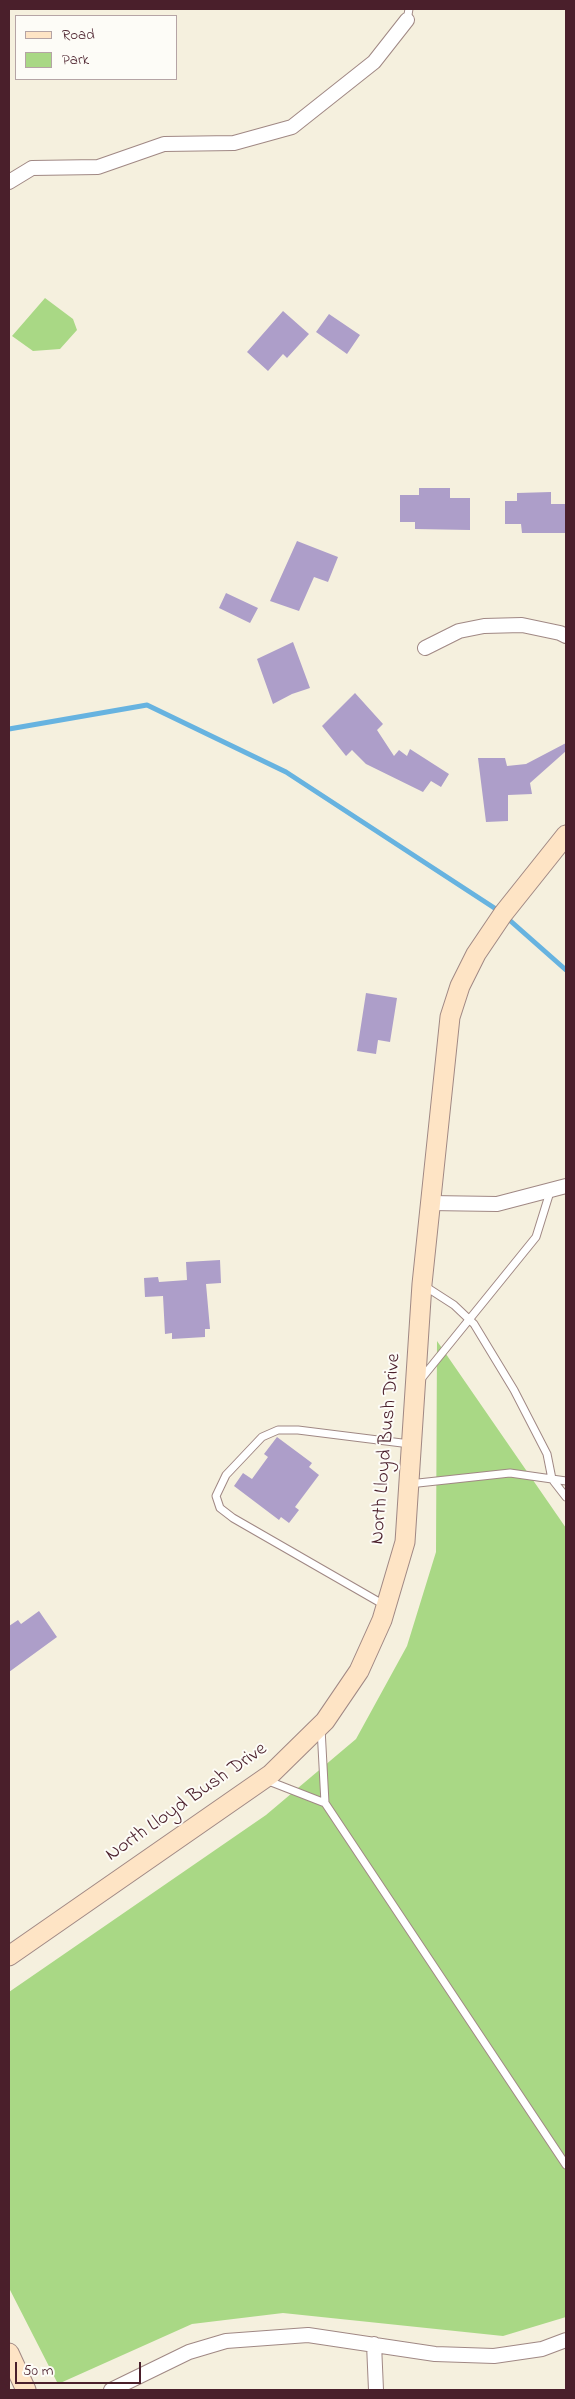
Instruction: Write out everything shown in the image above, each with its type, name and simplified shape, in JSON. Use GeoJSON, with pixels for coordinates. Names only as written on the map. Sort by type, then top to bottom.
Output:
{"type":"FeatureCollection","features":[{"type":"Feature","properties":{"kind":"street"},"geometry":{"type":"LineString","coordinates":[[9,182],[32,168],[98,167],[164,144],[234,143],[292,127],[374,62],[408,15]]}},
{"type":"Feature","properties":{"kind":"street"},"geometry":{"type":"LineString","coordinates":[[425,648],[459,631],[484,626],[522,624],[566,636]]}},
{"type":"Feature","properties":{"kind":"street","name":"North Lloyd Bush Drive"},"geometry":{"type":"LineString","coordinates":[[9,1956],[263,1779],[321,1726],[358,1671],[382,1620],[405,1542],[422,1284],[450,1017],[460,986],[476,954],[503,914],[566,835]]}},
{"type":"Feature","properties":{"kind":"street"},"geometry":{"type":"LineString","coordinates":[[430,1203],[497,1204],[550,1192],[566,1186]]}},
{"type":"Feature","properties":{"kind":"street"},"geometry":{"type":"LineString","coordinates":[[111,2390],[189,2352],[226,2341],[308,2335],[435,2354],[494,2356],[542,2349],[566,2340]]}},
{"type":"Feature","properties":{"kind":"street"},"geometry":{"type":"LineString","coordinates":[[374,2344],[376,2390]]}},
{"type":"Feature","properties":{"kind":"street"},"geometry":{"type":"LineString","coordinates":[[9,2354],[26,2390]]}},
{"type":"Feature","properties":{"kind":"lane"},"geometry":{"type":"LineString","coordinates":[[415,1386],[536,1238],[550,1192]]}},
{"type":"Feature","properties":{"kind":"lane"},"geometry":{"type":"LineString","coordinates":[[422,1284],[454,1305],[470,1320],[514,1390],[547,1454],[552,1479],[566,1497]]}},
{"type":"Feature","properties":{"kind":"lane"},"geometry":{"type":"LineString","coordinates":[[386,1606],[233,1518],[220,1508],[216,1496],[226,1475],[262,1437],[278,1430],[298,1430],[411,1444]]}},
{"type":"Feature","properties":{"kind":"lane"},"geometry":{"type":"LineString","coordinates":[[408,1484],[510,1473],[566,1481]]}},
{"type":"Feature","properties":{"kind":"lane"},"geometry":{"type":"LineString","coordinates":[[321,1726],[325,1803],[566,2165]]}},
{"type":"Feature","properties":{"kind":"lane"},"geometry":{"type":"LineString","coordinates":[[263,1779],[325,1803]]}},
{"type":"Feature","properties":{"kind":"green space"},"geometry":{"type":"Polygon","coordinates":[[[45,298],[73,319],[77,330],[60,349],[33,351],[12,336],[45,298]]]}},
{"type":"Feature","properties":{"kind":"green space"},"geometry":{"type":"Polygon","coordinates":[[[437,1341],[566,1528],[566,2317],[503,2336],[283,2313],[192,2324],[58,2384],[9,2288],[9,1992],[266,1815],[356,1739],[407,1646],[436,1552],[437,1341]]]}},
{"type":"Feature","properties":{"kind":"building"},"geometry":{"type":"Polygon","coordinates":[[[283,311],[309,334],[287,358],[283,354],[268,371],[247,352],[283,311]]]}},
{"type":"Feature","properties":{"kind":"building"},"geometry":{"type":"Polygon","coordinates":[[[329,314],[360,335],[347,354],[316,332],[329,314]]]}},
{"type":"Feature","properties":{"kind":"building"},"geometry":{"type":"Polygon","coordinates":[[[419,488],[450,488],[450,498],[470,498],[470,530],[415,529],[415,522],[400,522],[400,495],[419,495],[419,488]]]}},
{"type":"Feature","properties":{"kind":"building"},"geometry":{"type":"Polygon","coordinates":[[[551,492],[551,504],[566,504],[566,533],[522,533],[521,524],[505,524],[505,501],[517,501],[517,493],[551,492]]]}},
{"type":"Feature","properties":{"kind":"building"},"geometry":{"type":"Polygon","coordinates":[[[297,541],[338,557],[328,582],[314,577],[299,611],[270,601],[297,541]]]}},
{"type":"Feature","properties":{"kind":"building"},"geometry":{"type":"Polygon","coordinates":[[[226,593],[258,608],[250,623],[219,608],[226,593]]]}},
{"type":"Feature","properties":{"kind":"building"},"geometry":{"type":"Polygon","coordinates":[[[293,642],[310,688],[292,694],[273,704],[257,659],[293,642]]]}},
{"type":"Feature","properties":{"kind":"building"},"geometry":{"type":"Polygon","coordinates":[[[355,693],[383,724],[377,730],[394,756],[399,750],[407,756],[410,749],[449,774],[441,787],[431,781],[423,792],[366,764],[352,750],[346,756],[322,726],[355,693]]]}},
{"type":"Feature","properties":{"kind":"building"},"geometry":{"type":"Polygon","coordinates":[[[566,743],[566,751],[530,783],[532,794],[508,795],[508,821],[486,822],[478,758],[505,758],[507,766],[526,764],[566,743]]]}},
{"type":"Feature","properties":{"kind":"building"},"geometry":{"type":"Polygon","coordinates":[[[366,993],[397,998],[390,1042],[378,1040],[376,1054],[357,1051],[366,993]]]}},
{"type":"Feature","properties":{"kind":"building"},"geometry":{"type":"Polygon","coordinates":[[[220,1260],[221,1283],[206,1284],[210,1329],[205,1329],[205,1337],[172,1339],[172,1333],[165,1334],[163,1296],[145,1297],[144,1278],[158,1277],[159,1282],[187,1280],[186,1262],[220,1260]]]}},
{"type":"Feature","properties":{"kind":"building"},"geometry":{"type":"Polygon","coordinates":[[[277,1437],[312,1463],[309,1467],[319,1475],[295,1507],[299,1510],[289,1523],[281,1517],[279,1520],[234,1486],[243,1473],[252,1479],[268,1457],[264,1454],[277,1437]]]}},
{"type":"Feature","properties":{"kind":"building"},"geometry":{"type":"Polygon","coordinates":[[[39,1611],[57,1637],[9,1672],[9,1626],[18,1620],[21,1624],[39,1611]]]}},
{"type":"Feature","properties":{"kind":"waterway"},"geometry":{"type":"LineString","coordinates":[[9,729],[147,705],[286,772],[499,911]]}},
{"type":"Feature","properties":{"kind":"waterway"},"geometry":{"type":"LineString","coordinates":[[506,917],[566,970]]}}]}
